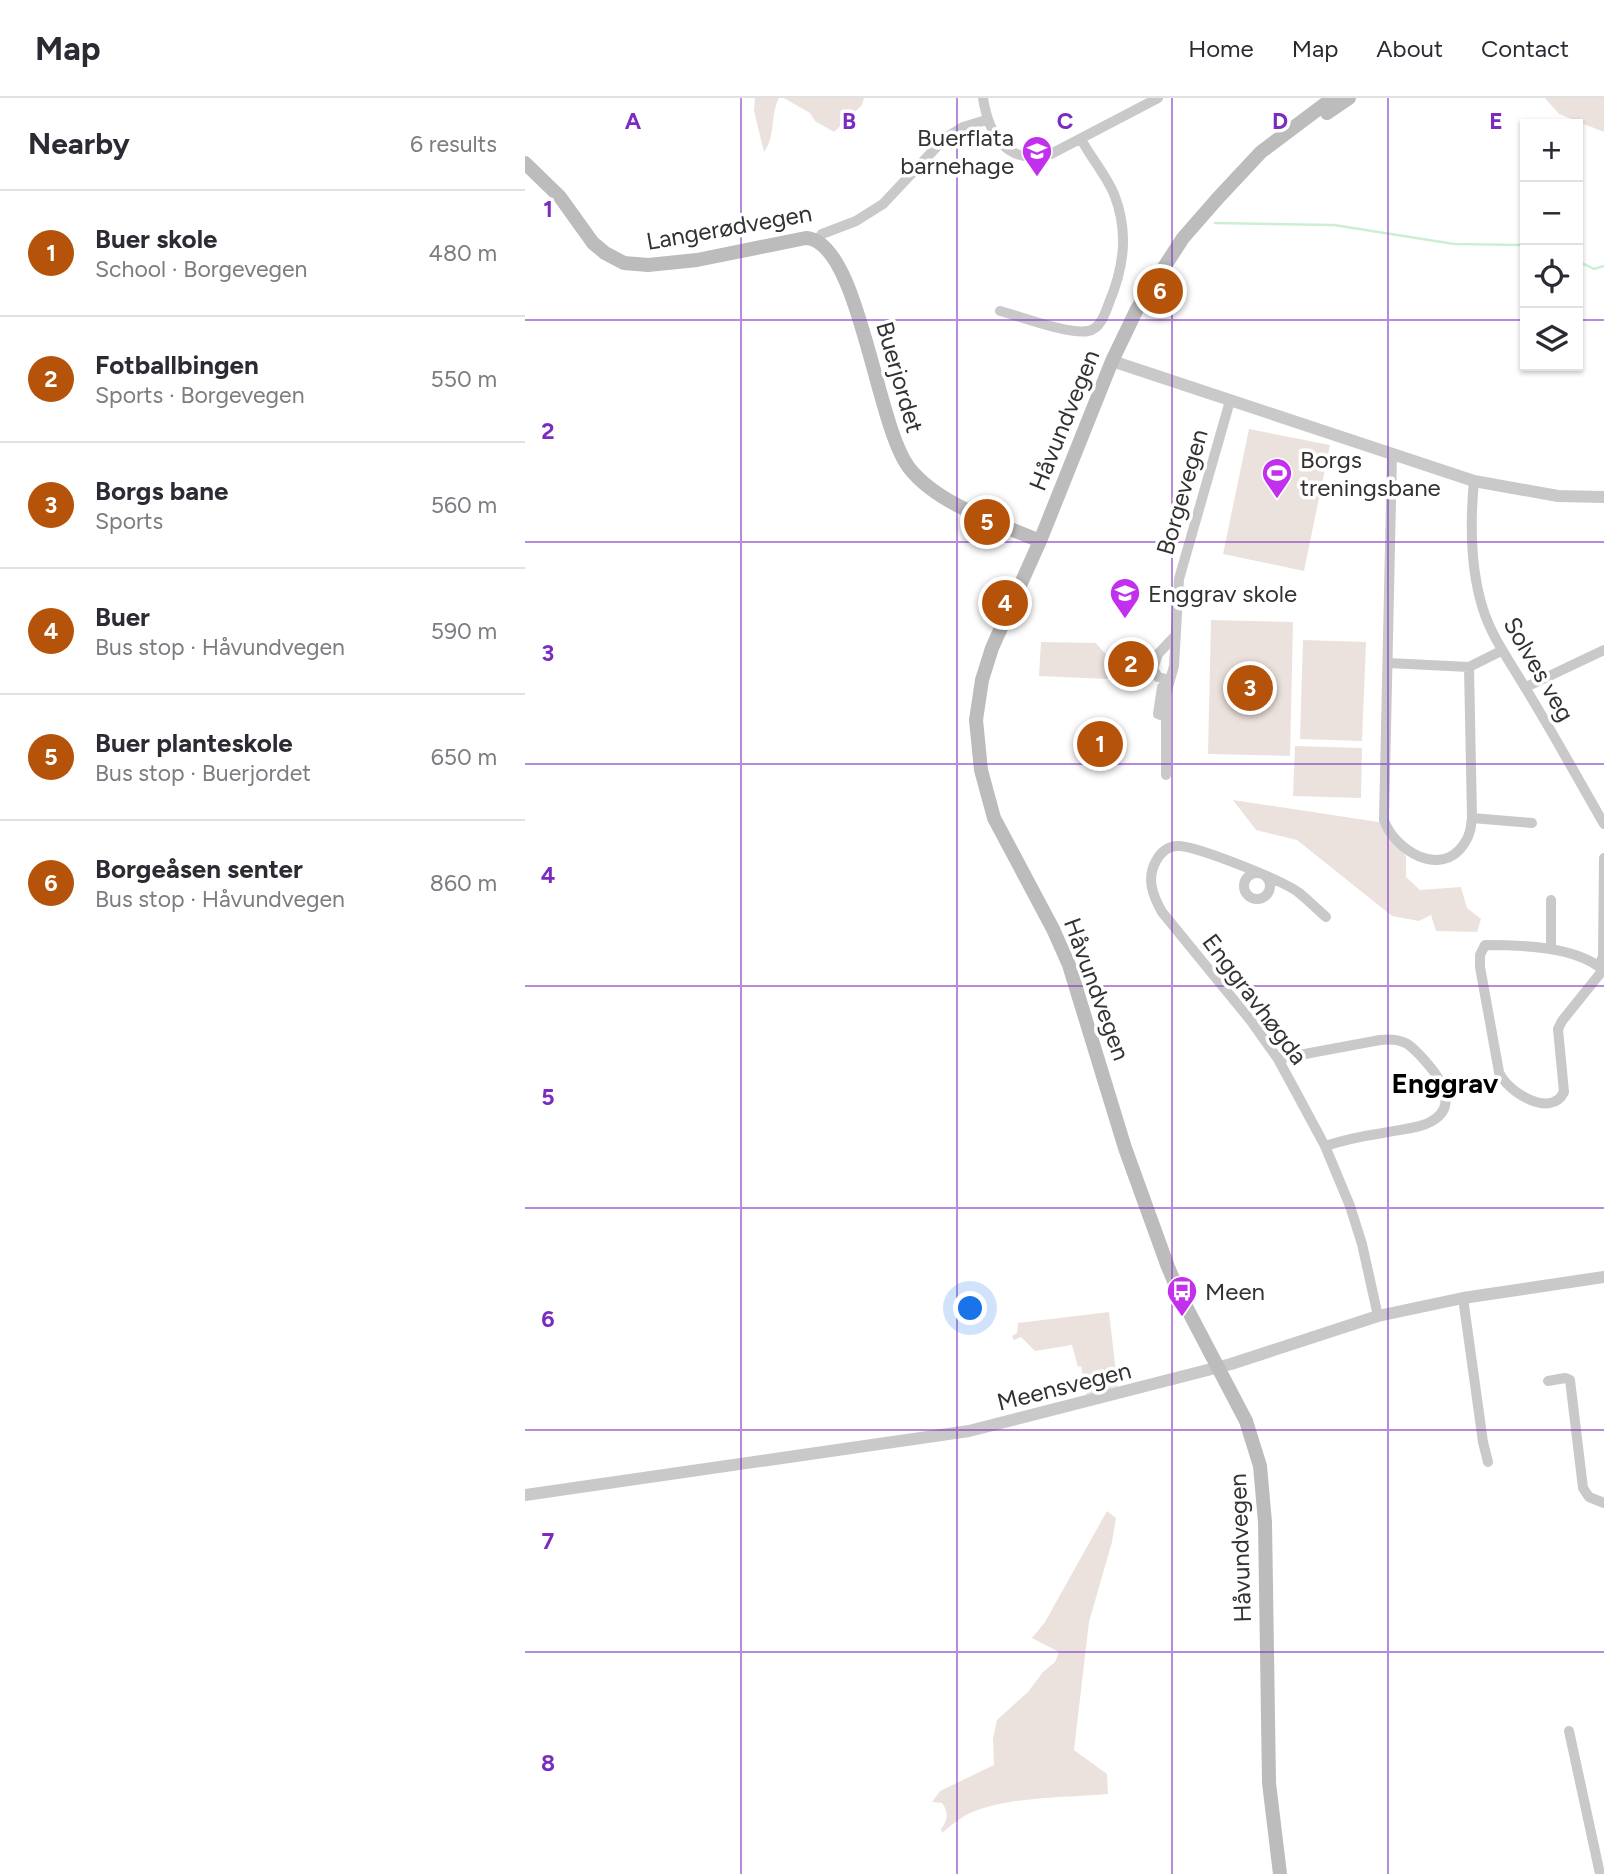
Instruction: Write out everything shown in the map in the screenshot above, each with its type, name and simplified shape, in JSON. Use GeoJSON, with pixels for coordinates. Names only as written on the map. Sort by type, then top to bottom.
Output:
{"type":"FeatureCollection","features":[{"type":"Feature","properties":{"kind":"main road","name":"Håvundvegen"},"geometry":{"type":"LineString","coordinates":[[1280,1874],[1269,1783],[1265,1522],[1262,1480],[1255,1447],[1246,1421],[1180,1295],[1158,1242],[1125,1149],[1069,965],[1053,929],[1000,831],[984,787],[977,737],[977,710],[982,680],[995,640],[1039,541],[1112,361],[1137,309],[1183,238],[1245,171],[1277,139],[1333,98]]}},
{"type":"Feature","properties":{"kind":"main road","name":"Håvundvegen"},"geometry":{"type":"LineString","coordinates":[[1245,171],[1349,98]]}},
{"type":"Feature","properties":{"kind":"main road","name":"Langerødvegen"},"geometry":{"type":"LineString","coordinates":[[525,163],[560,197],[593,243],[624,263],[673,263],[806,238],[817,240]]}},
{"type":"Feature","properties":{"kind":"main road","name":"Buerjordet"},"geometry":{"type":"LineString","coordinates":[[817,240],[829,252],[854,300],[889,429],[903,460],[918,479],[938,494],[1039,541]]}},
{"type":"Feature","properties":{"kind":"street"},"geometry":{"type":"LineString","coordinates":[[983,98],[986,120],[999,142],[1024,156],[1041,157],[1158,98]]}},
{"type":"Feature","properties":{"kind":"street","name":"Langerødvegen"},"geometry":{"type":"LineString","coordinates":[[817,240],[822,234],[856,221],[883,204],[945,138],[963,127],[986,120]]}},
{"type":"Feature","properties":{"kind":"street"},"geometry":{"type":"LineString","coordinates":[[1000,311],[1084,332],[1095,328],[1104,314],[1122,268],[1122,221],[1113,193],[1081,139]]}},
{"type":"Feature","properties":{"kind":"street","name":"Borgevegen"},"geometry":{"type":"LineString","coordinates":[[1112,361],[1474,481],[1548,494],[1604,497]]}},
{"type":"Feature","properties":{"kind":"street","name":"Borgevegen"},"geometry":{"type":"LineString","coordinates":[[1165,775],[1165,680],[1174,666],[1176,598],[1182,564],[1230,401]]}},
{"type":"Feature","properties":{"kind":"street"},"geometry":{"type":"LineString","coordinates":[[1392,455],[1384,820],[1387,830],[1408,852],[1426,860],[1446,858],[1463,846],[1469,835],[1472,818],[1469,667]]}},
{"type":"Feature","properties":{"kind":"street","name":"Solves veg"},"geometry":{"type":"LineString","coordinates":[[1474,481],[1471,514],[1475,577],[1483,610],[1501,651],[1525,687],[1604,824]]}},
{"type":"Feature","properties":{"kind":"street","name":"Borgevegen"},"geometry":{"type":"LineString","coordinates":[[1165,680],[1154,673],[1154,664],[1163,648],[1175,636]]}},
{"type":"Feature","properties":{"kind":"street"},"geometry":{"type":"LineString","coordinates":[[1388,663],[1469,667],[1501,651]]}},
{"type":"Feature","properties":{"kind":"street"},"geometry":{"type":"LineString","coordinates":[[1525,687],[1603,652]]}},
{"type":"Feature","properties":{"kind":"street"},"geometry":{"type":"LineString","coordinates":[[1472,818],[1532,823]]}},
{"type":"Feature","properties":{"kind":"street","name":"Enggravhøgda"},"geometry":{"type":"LineString","coordinates":[[1326,917],[1297,892],[1262,874],[1192,848],[1174,846],[1160,854],[1156,860],[1151,884],[1153,895],[1162,912],[1251,1021],[1278,1059],[1325,1146],[1355,1219],[1378,1315]]}},
{"type":"Feature","properties":{"kind":"street"},"geometry":{"type":"LineString","coordinates":[[1602,969],[1581,957],[1551,949],[1485,945],[1480,955],[1480,967],[1499,1072],[1506,1086],[1542,1103],[1556,1102],[1564,1092],[1558,1036],[1562,1021],[1602,969],[1604,858]]}},
{"type":"Feature","properties":{"kind":"street"},"geometry":{"type":"LineString","coordinates":[[1551,900],[1551,949]]}},
{"type":"Feature","properties":{"kind":"street"},"geometry":{"type":"LineString","coordinates":[[1278,1059],[1396,1039],[1408,1044],[1443,1082],[1446,1100],[1438,1116],[1428,1124],[1342,1140],[1325,1146]]}},
{"type":"Feature","properties":{"kind":"street","name":"Meensvegen"},"geometry":{"type":"LineString","coordinates":[[525,1495],[969,1431],[1218,1368],[1378,1315],[1462,1298],[1604,1277]]}},
{"type":"Feature","properties":{"kind":"street"},"geometry":{"type":"LineString","coordinates":[[1462,1298],[1488,1462]]}},
{"type":"Feature","properties":{"kind":"street"},"geometry":{"type":"LineString","coordinates":[[1548,1381],[1565,1378],[1570,1380],[1583,1488],[1589,1497],[1604,1503]]}},
{"type":"Feature","properties":{"kind":"street"},"geometry":{"type":"LineString","coordinates":[[1569,1731],[1600,1874]]}},
{"type":"Feature","properties":{"kind":"shaded area"},"geometry":{"type":"Polygon","coordinates":[[[755,98],[779,98],[770,139],[764,152],[754,111],[755,98]]]}},
{"type":"Feature","properties":{"kind":"shaded area"},"geometry":{"type":"Polygon","coordinates":[[[784,98],[864,98],[862,105],[834,132],[815,121],[810,113],[784,98]]]}},
{"type":"Feature","properties":{"kind":"shaded area"},"geometry":{"type":"Polygon","coordinates":[[[1545,98],[1604,98],[1604,132],[1583,124],[1583,119],[1572,119],[1559,114],[1545,98]]]}},
{"type":"Feature","properties":{"kind":"shaded area","name":"Borgs treningsbane"},"geometry":{"type":"Polygon","coordinates":[[[1249,429],[1330,445],[1304,571],[1223,554],[1249,429]]]}},
{"type":"Feature","properties":{"kind":"shaded area"},"geometry":{"type":"Polygon","coordinates":[[[1211,620],[1293,622],[1290,756],[1208,754],[1211,620]]]}},
{"type":"Feature","properties":{"kind":"shaded area"},"geometry":{"type":"Polygon","coordinates":[[[1303,640],[1366,642],[1362,741],[1300,739],[1303,640]]]}},
{"type":"Feature","properties":{"kind":"shaded area"},"geometry":{"type":"Polygon","coordinates":[[[1041,642],[1096,643],[1109,658],[1108,679],[1039,676],[1041,642]]]}},
{"type":"Feature","properties":{"kind":"shaded area"},"geometry":{"type":"Polygon","coordinates":[[[1122,651],[1141,652],[1140,677],[1122,675],[1122,651]]]}},
{"type":"Feature","properties":{"kind":"shaded area"},"geometry":{"type":"Polygon","coordinates":[[[1295,746],[1362,748],[1361,798],[1293,796],[1295,746]]]}},
{"type":"Feature","properties":{"kind":"shaded area"},"geometry":{"type":"Polygon","coordinates":[[[1233,800],[1385,823],[1392,841],[1406,856],[1406,877],[1420,890],[1461,887],[1467,908],[1481,919],[1477,932],[1436,931],[1431,915],[1419,921],[1392,916],[1297,840],[1256,830],[1233,800]]]}},
{"type":"Feature","properties":{"kind":"shaded area"},"geometry":{"type":"Polygon","coordinates":[[[1109,1312],[1118,1390],[1087,1398],[1081,1366],[1078,1367],[1072,1345],[1035,1351],[1021,1337],[1014,1340],[1012,1336],[1017,1333],[1018,1323],[1109,1312]]]}},
{"type":"Feature","properties":{"kind":"shaded area"},"geometry":{"type":"Polygon","coordinates":[[[1107,1511],[1116,1518],[1112,1542],[1089,1622],[1074,1750],[1107,1774],[1108,1794],[1000,1804],[968,1814],[942,1833],[946,1810],[942,1803],[932,1802],[940,1791],[994,1765],[993,1739],[997,1720],[1028,1692],[1043,1672],[1055,1662],[1059,1652],[1032,1638],[1045,1622],[1107,1511]]]}},
{"type":"Feature","properties":{"kind":"waterway"},"geometry":{"type":"LineString","coordinates":[[1215,223],[1334,225],[1454,244],[1520,245]]}},
{"type":"Feature","properties":{"kind":"waterway"},"geometry":{"type":"LineString","coordinates":[[1583,264],[1594,269],[1604,266]]}},
{"type":"Feature","properties":{"kind":"place","name":"Buerflata barnehage"},"geometry":{"type":"Point","coordinates":[1037,178]}},
{"type":"Feature","properties":{"kind":"place","name":"Borgeåsen senter"},"geometry":{"type":"Point","coordinates":[1160,291]}},
{"type":"Feature","properties":{"kind":"place","name":"Borgs treningsbane"},"geometry":{"type":"Point","coordinates":[1277,500]}},
{"type":"Feature","properties":{"kind":"place","name":"Buer planteskole"},"geometry":{"type":"Point","coordinates":[987,522]}},
{"type":"Feature","properties":{"kind":"place","name":"Buer"},"geometry":{"type":"Point","coordinates":[1005,603]}},
{"type":"Feature","properties":{"kind":"place","name":"Enggrav skole"},"geometry":{"type":"Point","coordinates":[1125,620]}},
{"type":"Feature","properties":{"kind":"place","name":"Fotballbingen"},"geometry":{"type":"Point","coordinates":[1131,664]}},
{"type":"Feature","properties":{"kind":"place","name":"Borgs bane"},"geometry":{"type":"Point","coordinates":[1250,688]}},
{"type":"Feature","properties":{"kind":"place","name":"Buer skole"},"geometry":{"type":"Point","coordinates":[1100,744]}},
{"type":"Feature","properties":{"kind":"place","name":"Meen"},"geometry":{"type":"Point","coordinates":[1182,1318]}},
{"type":"Feature","properties":{"kind":"district","name":"Enggrav"},"geometry":{"type":"Point","coordinates":[1445,1083]}}]}
